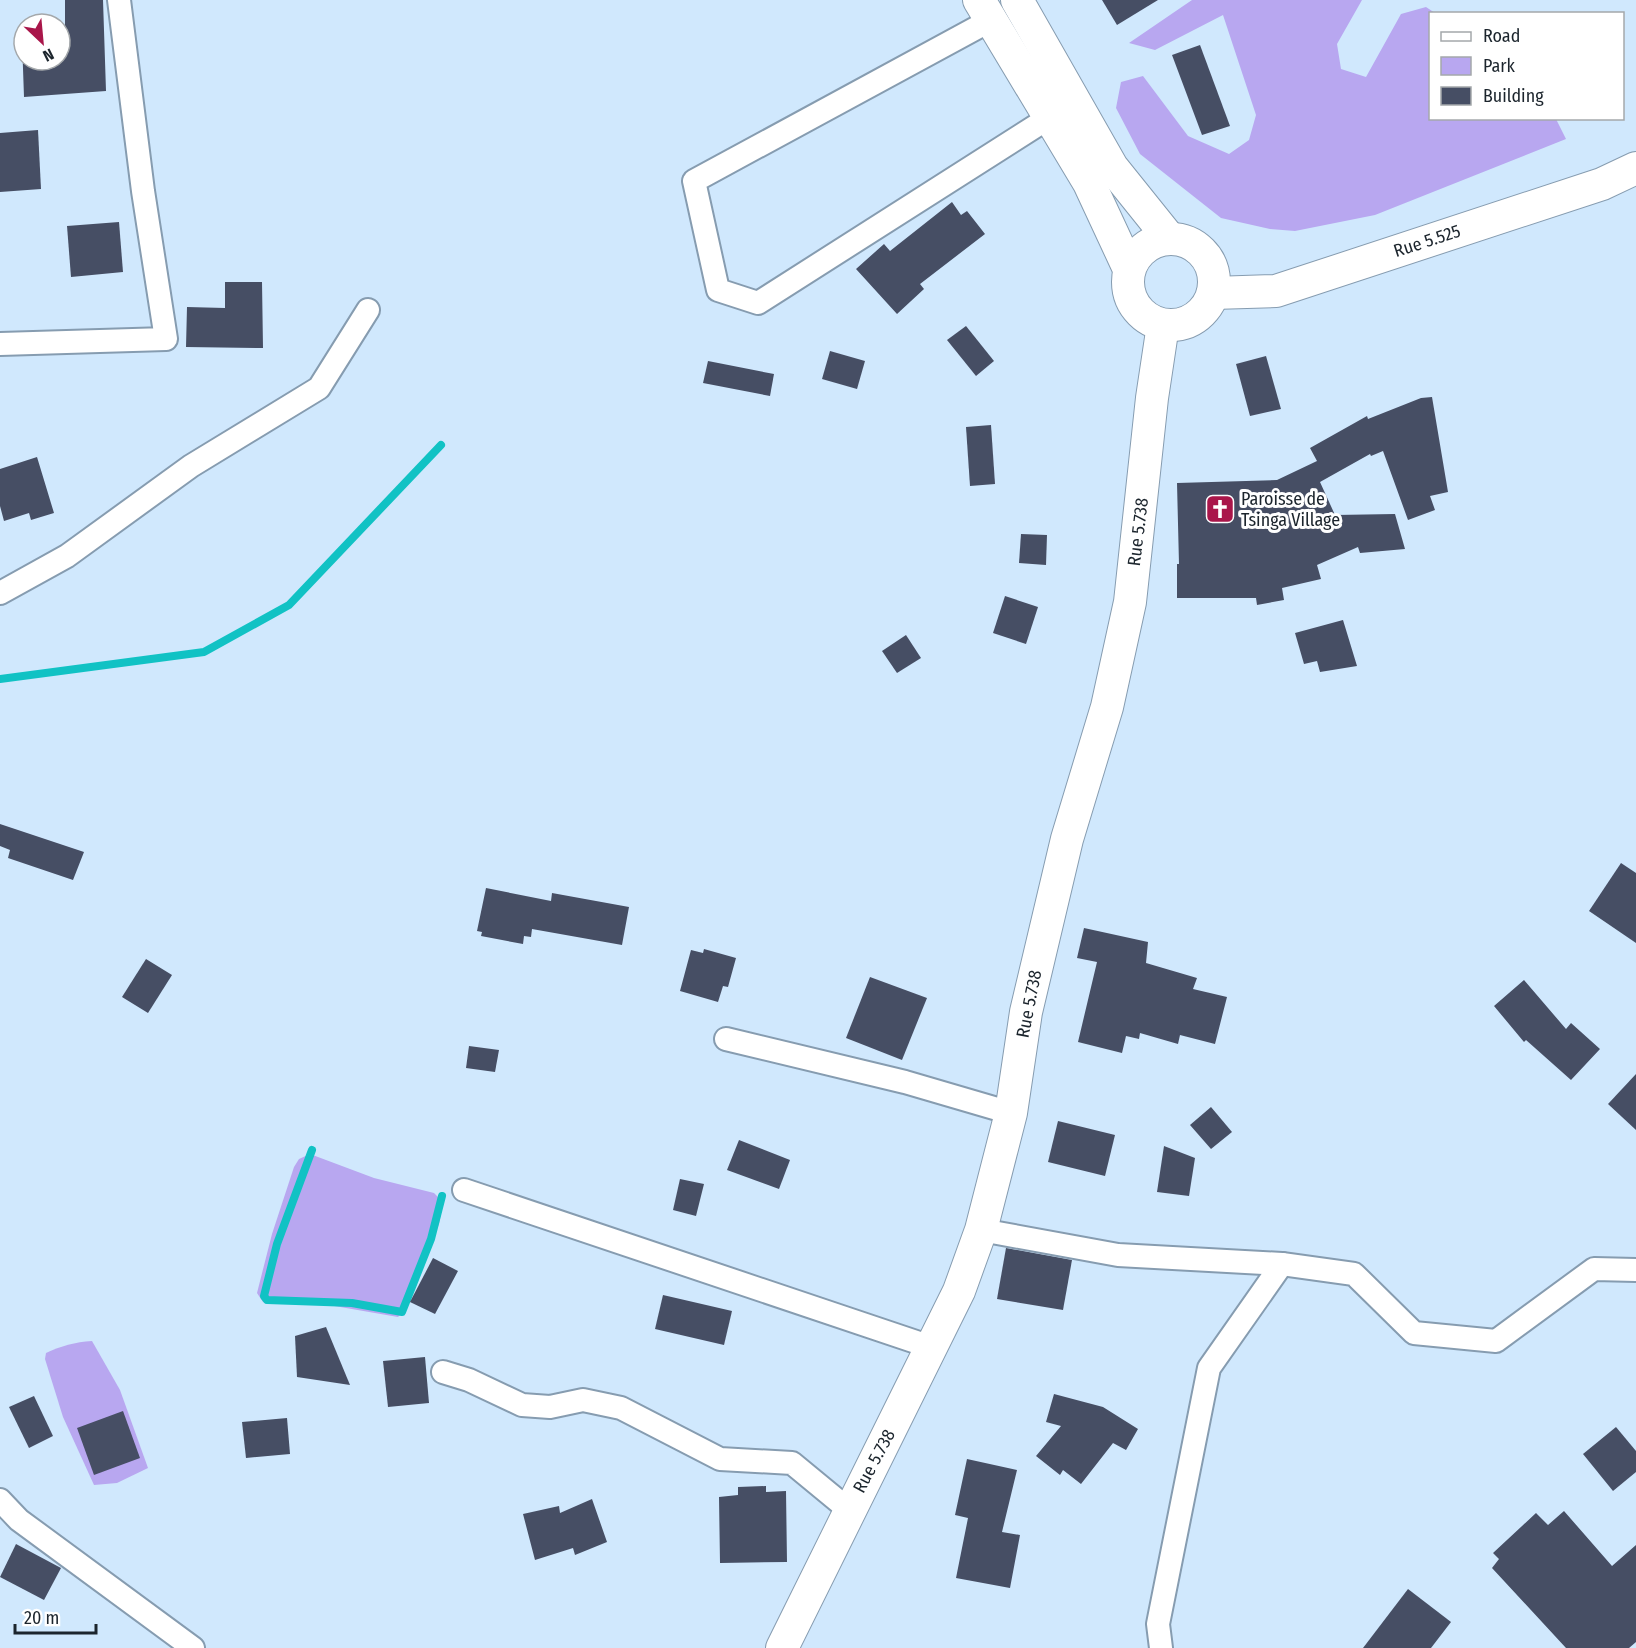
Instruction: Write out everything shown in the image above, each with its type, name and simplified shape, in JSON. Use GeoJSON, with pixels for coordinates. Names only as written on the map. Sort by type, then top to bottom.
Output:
{"type":"FeatureCollection","features":[{"type":"Feature","properties":{"kind":"street"},"geometry":{"type":"LineString","coordinates":[[0,344],[166,339],[143,191],[119,0]]}},
{"type":"Feature","properties":{"kind":"street"},"geometry":{"type":"LineString","coordinates":[[1017,0],[1112,167],[1169,238]]}},
{"type":"Feature","properties":{"kind":"street"},"geometry":{"type":"LineString","coordinates":[[1050,117],[758,303],[718,290],[694,181],[985,10],[1050,117],[1089,183],[1129,269]]}},
{"type":"Feature","properties":{"kind":"street","name":"Rue 5.525"},"geometry":{"type":"LineString","coordinates":[[1213,293],[1276,291],[1602,184],[1636,168]]}},
{"type":"Feature","properties":{"kind":"street"},"geometry":{"type":"LineString","coordinates":[[1169,238],[1189,243],[1205,255],[1212,266],[1213,293],[1199,315],[1176,325],[1163,325],[1150,320],[1134,306],[1127,286],[1129,269],[1144,248],[1156,241],[1169,238]]}},
{"type":"Feature","properties":{"kind":"street"},"geometry":{"type":"LineString","coordinates":[[0,593],[67,556],[191,466],[319,388],[368,310]]}},
{"type":"Feature","properties":{"kind":"street","name":"Rue 5.738"},"geometry":{"type":"LineString","coordinates":[[782,1648],[959,1291],[981,1230],[1011,1113],[1026,1012],[1067,839],[1107,707],[1130,603],[1152,398],[1163,325]]}},
{"type":"Feature","properties":{"kind":"street"},"geometry":{"type":"LineString","coordinates":[[726,1039],[905,1082],[1011,1113]]}},
{"type":"Feature","properties":{"kind":"street"},"geometry":{"type":"LineString","coordinates":[[464,1190],[931,1347]]}},
{"type":"Feature","properties":{"kind":"street"},"geometry":{"type":"LineString","coordinates":[[981,1230],[1118,1255],[1282,1264],[1354,1274],[1414,1333],[1496,1341],[1594,1269],[1636,1270]]}},
{"type":"Feature","properties":{"kind":"street"},"geometry":{"type":"LineString","coordinates":[[1161,1648],[1158,1624],[1209,1368],[1282,1264]]}},
{"type":"Feature","properties":{"kind":"street"},"geometry":{"type":"LineString","coordinates":[[443,1372],[469,1380],[522,1405],[550,1407],[583,1400],[621,1408],[720,1459],[792,1463],[849,1510]]}},
{"type":"Feature","properties":{"kind":"street"},"geometry":{"type":"LineString","coordinates":[[0,1500],[19,1520],[193,1648]]}},
{"type":"Feature","properties":{"kind":"green space"},"geometry":{"type":"Polygon","coordinates":[[[1192,0],[1362,0],[1337,44],[1341,69],[1366,77],[1401,14],[1426,7],[1434,12],[1429,12],[1429,120],[1556,120],[1566,139],[1375,215],[1295,231],[1270,229],[1221,218],[1140,154],[1116,108],[1121,82],[1143,76],[1188,136],[1229,154],[1249,140],[1256,115],[1223,15],[1155,50],[1129,43],[1192,0]]]}},
{"type":"Feature","properties":{"kind":"green space"},"geometry":{"type":"Polygon","coordinates":[[[310,1154],[374,1178],[434,1193],[443,1202],[439,1224],[402,1313],[398,1317],[323,1304],[271,1304],[263,1302],[257,1293],[272,1234],[294,1167],[299,1159],[310,1154]]]}},
{"type":"Feature","properties":{"kind":"green space"},"geometry":{"type":"Polygon","coordinates":[[[92,1341],[120,1390],[148,1468],[117,1483],[94,1485],[63,1417],[45,1359],[46,1353],[57,1348],[92,1341]]]}},
{"type":"Feature","properties":{"kind":"building"},"geometry":{"type":"Polygon","coordinates":[[[65,0],[103,0],[106,91],[24,97],[23,72],[72,72],[72,12],[65,12],[65,0]]]}},
{"type":"Feature","properties":{"kind":"building"},"geometry":{"type":"Polygon","coordinates":[[[1102,0],[1158,0],[1117,25],[1102,0]]]}},
{"type":"Feature","properties":{"kind":"building"},"geometry":{"type":"Polygon","coordinates":[[[1200,45],[1230,126],[1202,135],[1172,55],[1200,45]]]}},
{"type":"Feature","properties":{"kind":"building"},"geometry":{"type":"Polygon","coordinates":[[[38,130],[41,189],[0,192],[0,133],[38,130]]]}},
{"type":"Feature","properties":{"kind":"building"},"geometry":{"type":"Polygon","coordinates":[[[952,202],[961,215],[967,211],[985,234],[920,284],[924,289],[897,314],[856,269],[884,244],[890,251],[952,202]]]}},
{"type":"Feature","properties":{"kind":"building"},"geometry":{"type":"Polygon","coordinates":[[[119,222],[123,272],[71,277],[67,226],[119,222]]]}},
{"type":"Feature","properties":{"kind":"building"},"geometry":{"type":"Polygon","coordinates":[[[225,282],[262,282],[263,348],[186,347],[187,307],[225,308],[225,282]]]}},
{"type":"Feature","properties":{"kind":"building"},"geometry":{"type":"Polygon","coordinates":[[[966,326],[994,361],[976,376],[947,340],[966,326]]]}},
{"type":"Feature","properties":{"kind":"building"},"geometry":{"type":"Polygon","coordinates":[[[830,351],[865,361],[857,389],[822,379],[830,351]]]}},
{"type":"Feature","properties":{"kind":"building"},"geometry":{"type":"Polygon","coordinates":[[[1266,356],[1281,409],[1250,416],[1236,364],[1266,356]]]}},
{"type":"Feature","properties":{"kind":"building"},"geometry":{"type":"Polygon","coordinates":[[[708,361],[774,374],[770,396],[703,383],[708,361]]]}},
{"type":"Feature","properties":{"kind":"building"},"geometry":{"type":"Polygon","coordinates":[[[1432,397],[1448,492],[1430,496],[1435,510],[1408,520],[1383,451],[1371,456],[1370,454],[1320,482],[1335,515],[1395,514],[1405,549],[1360,553],[1358,547],[1317,565],[1321,579],[1282,588],[1284,600],[1257,605],[1256,598],[1177,598],[1177,564],[1179,564],[1177,483],[1277,480],[1317,461],[1310,448],[1367,416],[1368,419],[1421,398],[1432,397]]]}},
{"type":"Feature","properties":{"kind":"building"},"geometry":{"type":"Polygon","coordinates":[[[991,425],[995,484],[970,486],[966,427],[991,425]]]}},
{"type":"Feature","properties":{"kind":"building"},"geometry":{"type":"Polygon","coordinates":[[[37,457],[54,513],[31,520],[29,513],[4,521],[0,506],[0,469],[37,457]]]}},
{"type":"Feature","properties":{"kind":"building"},"geometry":{"type":"Polygon","coordinates":[[[1021,534],[1047,535],[1046,565],[1019,563],[1021,534]]]}},
{"type":"Feature","properties":{"kind":"building"},"geometry":{"type":"Polygon","coordinates":[[[1005,596],[1038,607],[1026,644],[993,633],[1005,596]]]}},
{"type":"Feature","properties":{"kind":"building"},"geometry":{"type":"Polygon","coordinates":[[[1343,620],[1357,666],[1320,672],[1317,661],[1304,664],[1295,633],[1343,620]]]}},
{"type":"Feature","properties":{"kind":"building"},"geometry":{"type":"Polygon","coordinates":[[[906,635],[921,658],[897,673],[882,651],[906,635]]]}},
{"type":"Feature","properties":{"kind":"building"},"geometry":{"type":"Polygon","coordinates":[[[0,824],[84,852],[73,880],[8,858],[10,850],[0,846],[0,824]]]}},
{"type":"Feature","properties":{"kind":"building"},"geometry":{"type":"Polygon","coordinates":[[[1621,863],[1636,873],[1636,943],[1589,911],[1621,863]]]}},
{"type":"Feature","properties":{"kind":"building"},"geometry":{"type":"Polygon","coordinates":[[[486,888],[551,901],[552,893],[629,907],[622,945],[532,929],[531,937],[524,936],[523,944],[481,936],[482,932],[477,931],[486,888]]]}},
{"type":"Feature","properties":{"kind":"building"},"geometry":{"type":"Polygon","coordinates":[[[1084,928],[1148,942],[1146,963],[1197,978],[1193,989],[1227,997],[1215,1044],[1180,1035],[1178,1044],[1140,1033],[1139,1039],[1126,1036],[1122,1053],[1078,1042],[1097,962],[1077,958],[1084,928]]]}},
{"type":"Feature","properties":{"kind":"building"},"geometry":{"type":"Polygon","coordinates":[[[704,949],[736,958],[728,987],[723,986],[718,1002],[680,991],[691,950],[703,953],[704,949]]]}},
{"type":"Feature","properties":{"kind":"building"},"geometry":{"type":"Polygon","coordinates":[[[146,959],[172,975],[148,1013],[122,997],[146,959]]]}},
{"type":"Feature","properties":{"kind":"building"},"geometry":{"type":"Polygon","coordinates":[[[870,977],[927,998],[902,1060],[846,1038],[870,977]]]}},
{"type":"Feature","properties":{"kind":"building"},"geometry":{"type":"Polygon","coordinates":[[[1524,980],[1566,1029],[1571,1023],[1600,1049],[1571,1080],[1526,1040],[1524,1042],[1494,1006],[1524,980]]]}},
{"type":"Feature","properties":{"kind":"building"},"geometry":{"type":"Polygon","coordinates":[[[469,1046],[499,1050],[495,1072],[466,1068],[469,1046]]]}},
{"type":"Feature","properties":{"kind":"building"},"geometry":{"type":"Polygon","coordinates":[[[1636,1074],[1636,1130],[1608,1104],[1636,1074]]]}},
{"type":"Feature","properties":{"kind":"building"},"geometry":{"type":"Polygon","coordinates":[[[1211,1107],[1232,1132],[1211,1149],[1190,1125],[1211,1107]]]}},
{"type":"Feature","properties":{"kind":"building"},"geometry":{"type":"Polygon","coordinates":[[[1058,1121],[1115,1135],[1105,1176],[1048,1162],[1058,1121]]]}},
{"type":"Feature","properties":{"kind":"building"},"geometry":{"type":"Polygon","coordinates":[[[739,1140],[790,1160],[779,1189],[727,1170],[739,1140]]]}},
{"type":"Feature","properties":{"kind":"building"},"geometry":{"type":"Polygon","coordinates":[[[1164,1146],[1195,1158],[1189,1196],[1157,1192],[1164,1146]]]}},
{"type":"Feature","properties":{"kind":"building"},"geometry":{"type":"Polygon","coordinates":[[[680,1179],[704,1184],[696,1216],[673,1210],[680,1179]]]}},
{"type":"Feature","properties":{"kind":"building"},"geometry":{"type":"Polygon","coordinates":[[[1006,1248],[1072,1260],[1063,1310],[997,1299],[1006,1248]]]}},
{"type":"Feature","properties":{"kind":"building"},"geometry":{"type":"Polygon","coordinates":[[[433,1258],[458,1271],[435,1314],[410,1302],[433,1258]]]}},
{"type":"Feature","properties":{"kind":"building"},"geometry":{"type":"Polygon","coordinates":[[[663,1295],[732,1311],[724,1345],[655,1329],[663,1295]]]}},
{"type":"Feature","properties":{"kind":"building"},"geometry":{"type":"Polygon","coordinates":[[[326,1327],[350,1385],[297,1377],[295,1336],[326,1327]]]}},
{"type":"Feature","properties":{"kind":"building"},"geometry":{"type":"Polygon","coordinates":[[[425,1357],[429,1403],[388,1407],[383,1361],[425,1357]]]}},
{"type":"Feature","properties":{"kind":"building"},"geometry":{"type":"Polygon","coordinates":[[[1054,1394],[1103,1407],[1138,1429],[1126,1450],[1113,1443],[1081,1484],[1063,1470],[1060,1475],[1036,1456],[1061,1426],[1046,1422],[1054,1394]]]}},
{"type":"Feature","properties":{"kind":"building"},"geometry":{"type":"Polygon","coordinates":[[[34,1396],[53,1436],[29,1448],[9,1407],[34,1396]]]}},
{"type":"Feature","properties":{"kind":"building"},"geometry":{"type":"Polygon","coordinates":[[[123,1411],[140,1458],[94,1475],[77,1428],[123,1411]]]}},
{"type":"Feature","properties":{"kind":"building"},"geometry":{"type":"Polygon","coordinates":[[[287,1418],[290,1454],[246,1458],[242,1422],[287,1418]]]}},
{"type":"Feature","properties":{"kind":"building"},"geometry":{"type":"Polygon","coordinates":[[[1616,1427],[1636,1451],[1636,1472],[1613,1491],[1583,1454],[1616,1427]]]}},
{"type":"Feature","properties":{"kind":"building"},"geometry":{"type":"Polygon","coordinates":[[[967,1459],[1017,1470],[1002,1532],[1020,1535],[1010,1588],[956,1578],[968,1518],[955,1515],[967,1459]]]}},
{"type":"Feature","properties":{"kind":"building"},"geometry":{"type":"Polygon","coordinates":[[[766,1486],[766,1492],[786,1491],[787,1562],[720,1563],[719,1497],[738,1495],[738,1487],[766,1486]]]}},
{"type":"Feature","properties":{"kind":"building"},"geometry":{"type":"Polygon","coordinates":[[[592,1499],[607,1542],[575,1555],[573,1548],[535,1560],[523,1514],[559,1506],[560,1513],[592,1499]]]}},
{"type":"Feature","properties":{"kind":"building"},"geometry":{"type":"Polygon","coordinates":[[[1564,1511],[1612,1566],[1636,1545],[1636,1642],[1629,1648],[1566,1648],[1492,1568],[1499,1559],[1493,1553],[1536,1513],[1548,1525],[1564,1511]]]}},
{"type":"Feature","properties":{"kind":"building"},"geometry":{"type":"Polygon","coordinates":[[[16,1544],[61,1568],[44,1600],[0,1577],[16,1544]]]}},
{"type":"Feature","properties":{"kind":"building"},"geometry":{"type":"Polygon","coordinates":[[[1408,1589],[1451,1622],[1431,1648],[1363,1648],[1408,1589]]]}},
{"type":"Feature","properties":{"kind":"waterway"},"geometry":{"type":"LineString","coordinates":[[0,679],[204,652],[289,605],[441,445]]}},
{"type":"Feature","properties":{"kind":"waterway"},"geometry":{"type":"LineString","coordinates":[[312,1150],[277,1244],[264,1296],[267,1300],[352,1303],[402,1312],[431,1239],[442,1196]]}},
{"type":"Feature","properties":{"kind":"place","name":"Paroisse de Tsinga Village"},"geometry":{"type":"Point","coordinates":[1220,509]}}]}
